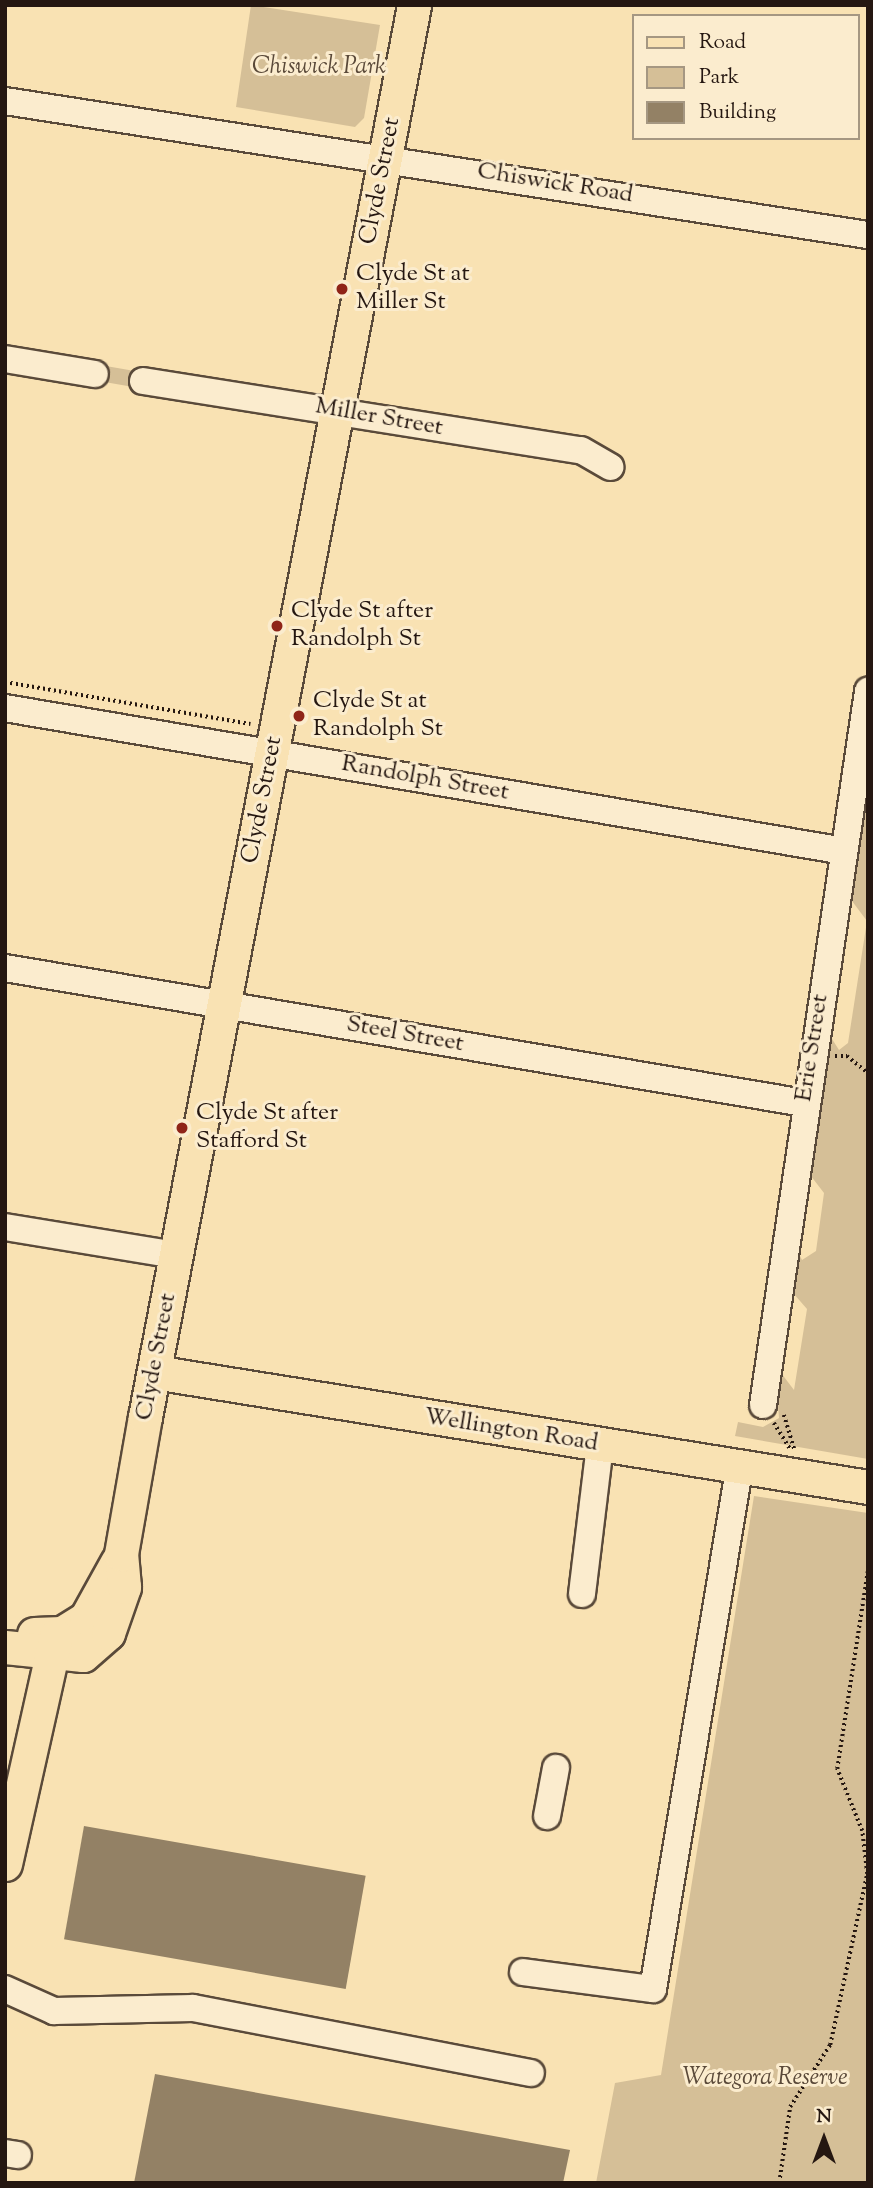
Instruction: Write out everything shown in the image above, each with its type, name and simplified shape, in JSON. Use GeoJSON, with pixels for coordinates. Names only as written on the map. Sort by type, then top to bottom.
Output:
{"type":"FeatureCollection","features":[{"type":"Feature","properties":{"kind":"main road","name":"Clyde Street"},"geometry":{"type":"LineString","coordinates":[[38,1645],[86,1618],[121,1553],[414,5]]}},
{"type":"Feature","properties":{"kind":"main road","name":"Wellington Road"},"geometry":{"type":"LineString","coordinates":[[154,1372],[600,1446],[740,1464],[868,1487]]}},
{"type":"Feature","properties":{"kind":"main road"},"geometry":{"type":"LineString","coordinates":[[5,1628],[38,1645],[20,1735],[27,1753],[5,1864]]}},
{"type":"Feature","properties":{"kind":"street","name":"Chiswick Road"},"geometry":{"type":"LineString","coordinates":[[5,101],[385,157],[868,235]]}},
{"type":"Feature","properties":{"kind":"street"},"geometry":{"type":"LineString","coordinates":[[5,359],[95,374]]}},
{"type":"Feature","properties":{"kind":"street","name":"Miller Street"},"geometry":{"type":"LineString","coordinates":[[143,381],[581,450],[611,467]]}},
{"type":"Feature","properties":{"kind":"street","name":"Erie Street"},"geometry":{"type":"LineString","coordinates":[[763,1405],[804,1102],[868,691]]}},
{"type":"Feature","properties":{"kind":"street","name":"Randolph Street"},"geometry":{"type":"LineString","coordinates":[[5,708],[844,851]]}},
{"type":"Feature","properties":{"kind":"street","name":"Steel Street"},"geometry":{"type":"LineString","coordinates":[[5,968],[804,1102]]}},
{"type":"Feature","properties":{"kind":"street"},"geometry":{"type":"LineString","coordinates":[[5,1227],[176,1255]]}},
{"type":"Feature","properties":{"kind":"street"},"geometry":{"type":"LineString","coordinates":[[582,1594],[600,1446]]}},
{"type":"Feature","properties":{"kind":"street"},"geometry":{"type":"LineString","coordinates":[[523,1972],[653,1990],[685,1777],[740,1464]]}},
{"type":"Feature","properties":{"kind":"street"},"geometry":{"type":"LineString","coordinates":[[547,1816],[556,1768]]}},
{"type":"Feature","properties":{"kind":"street"},"geometry":{"type":"LineString","coordinates":[[5,1989],[54,2011],[193,2008],[531,2073]]}},
{"type":"Feature","properties":{"kind":"path"},"geometry":{"type":"LineString","coordinates":[[5,682],[250,724]]}},
{"type":"Feature","properties":{"kind":"path"},"geometry":{"type":"LineString","coordinates":[[829,1055],[847,1056],[868,1073]]}},
{"type":"Feature","properties":{"kind":"path"},"geometry":{"type":"LineString","coordinates":[[763,1405],[791,1450],[807,1452]]}},
{"type":"Feature","properties":{"kind":"path"},"geometry":{"type":"LineString","coordinates":[[779,2183],[790,2107],[830,2045],[867,1874],[862,1831],[837,1769],[868,1569]]}},
{"type":"Feature","properties":{"kind":"green space","name":"Chiswick Park"},"geometry":{"type":"Polygon","coordinates":[[[251,5],[380,25],[364,118],[355,127],[236,107],[251,5]]]}},
{"type":"Feature","properties":{"kind":"green space"},"geometry":{"type":"Polygon","coordinates":[[[106,366],[135,371],[132,387],[103,382],[106,366]]]}},
{"type":"Feature","properties":{"kind":"green space"},"geometry":{"type":"Polygon","coordinates":[[[863,801],[868,807],[868,1459],[735,1436],[738,1422],[763,1427],[779,1418],[775,1365],[794,1390],[807,1309],[787,1286],[794,1244],[802,1260],[816,1251],[824,1193],[804,1167],[827,1031],[839,1050],[848,1043],[867,921],[849,897],[863,801]]]}},
{"type":"Feature","properties":{"kind":"green space","name":"Wategora Reserve"},"geometry":{"type":"Polygon","coordinates":[[[754,1496],[868,1513],[868,2183],[596,2183],[615,2083],[661,2075],[754,1496]]]}},
{"type":"Feature","properties":{"kind":"building"},"geometry":{"type":"Polygon","coordinates":[[[84,1826],[366,1876],[346,1989],[64,1939],[84,1826]]]}},
{"type":"Feature","properties":{"kind":"building"},"geometry":{"type":"Polygon","coordinates":[[[155,2074],[570,2150],[563,2183],[134,2183],[155,2074]]]}},
{"type":"Feature","properties":{"kind":"place","name":"Clyde St at Miller St"},"geometry":{"type":"Point","coordinates":[342,289]}},
{"type":"Feature","properties":{"kind":"place","name":"Clyde St after Randolph St"},"geometry":{"type":"Point","coordinates":[277,626]}},
{"type":"Feature","properties":{"kind":"place","name":"Clyde St at Randolph St"},"geometry":{"type":"Point","coordinates":[299,716]}},
{"type":"Feature","properties":{"kind":"place","name":"Clyde St after Stafford St"},"geometry":{"type":"Point","coordinates":[182,1128]}}]}
